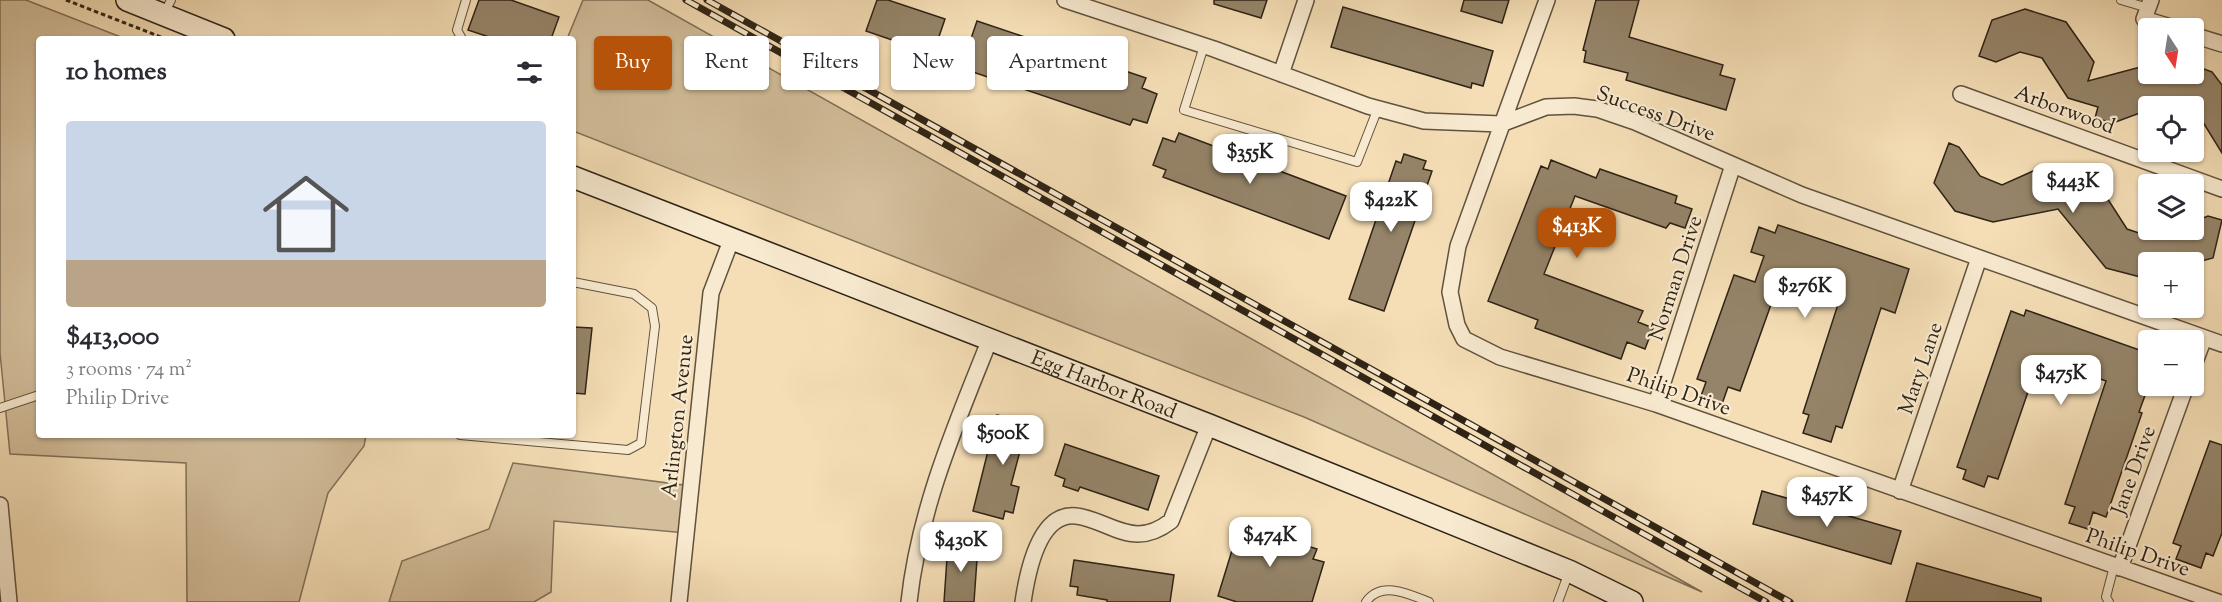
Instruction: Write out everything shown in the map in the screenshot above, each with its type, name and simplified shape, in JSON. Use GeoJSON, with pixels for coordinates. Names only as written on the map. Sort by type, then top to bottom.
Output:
{"type":"FeatureCollection","features":[{"type":"Feature","properties":{"kind":"street"},"geometry":{"type":"LineString","coordinates":[[127,0],[167,8],[218,36]]}},
{"type":"Feature","properties":{"kind":"street","name":"Success Drive"},"geometry":{"type":"LineString","coordinates":[[1067,0],[1378,108],[1424,121],[1501,124],[1545,107],[1574,106],[1597,109],[1802,195],[2182,330]]}},
{"type":"Feature","properties":{"kind":"street"},"geometry":{"type":"LineString","coordinates":[[1281,74],[1306,0]]}},
{"type":"Feature","properties":{"kind":"street","name":"Philip Drive"},"geometry":{"type":"LineString","coordinates":[[1547,0],[1458,246],[1450,292],[1456,325],[1464,339],[1500,357],[1656,404],[2218,602]]}},
{"type":"Feature","properties":{"kind":"street"},"geometry":{"type":"LineString","coordinates":[[2148,9],[2160,18]]}},
{"type":"Feature","properties":{"kind":"street"},"geometry":{"type":"LineString","coordinates":[[2204,38],[2222,44]]}},
{"type":"Feature","properties":{"kind":"street","name":"Arborwood"},"geometry":{"type":"LineString","coordinates":[[1961,94],[2222,189]]}},
{"type":"Feature","properties":{"kind":"street","name":"Norman Drive"},"geometry":{"type":"LineString","coordinates":[[1656,404],[1734,165]]}},
{"type":"Feature","properties":{"kind":"street","name":"Egg Harbor Road"},"geometry":{"type":"LineString","coordinates":[[576,178],[1209,425],[1569,571],[1632,602]]}},
{"type":"Feature","properties":{"kind":"street","name":"Arlington Avenue"},"geometry":{"type":"LineString","coordinates":[[679,602],[711,294],[732,238]]}},
{"type":"Feature","properties":{"kind":"street","name":"Mary Lane"},"geometry":{"type":"LineString","coordinates":[[1900,491],[1979,258]]}},
{"type":"Feature","properties":{"kind":"street","name":"Success Drive"},"geometry":{"type":"LineString","coordinates":[[2204,338],[2222,344]]}},
{"type":"Feature","properties":{"kind":"street"},"geometry":{"type":"LineString","coordinates":[[909,602],[912,577],[939,466],[990,339]]}},
{"type":"Feature","properties":{"kind":"street","name":"Jane Drive"},"geometry":{"type":"LineString","coordinates":[[2117,567],[2182,396]]}},
{"type":"Feature","properties":{"kind":"street"},"geometry":{"type":"LineString","coordinates":[[1023,602],[1028,566],[1047,528],[1058,519],[1075,515],[1137,534],[1160,530],[1172,521],[1209,425]]}},
{"type":"Feature","properties":{"kind":"street"},"geometry":{"type":"LineString","coordinates":[[0,505],[9,602]]}},
{"type":"Feature","properties":{"kind":"lane"},"geometry":{"type":"LineString","coordinates":[[460,36],[457,30],[465,0]]}},
{"type":"Feature","properties":{"kind":"lane"},"geometry":{"type":"LineString","coordinates":[[2121,0],[2148,9]]}},
{"type":"Feature","properties":{"kind":"lane"},"geometry":{"type":"LineString","coordinates":[[1204,46],[1184,110],[1357,162],[1378,108]]}},
{"type":"Feature","properties":{"kind":"lane"},"geometry":{"type":"LineString","coordinates":[[494,438],[628,450],[641,443],[655,326],[652,308],[634,294],[576,283]]}},
{"type":"Feature","properties":{"kind":"lane"},"geometry":{"type":"LineString","coordinates":[[0,408],[36,396]]}},
{"type":"Feature","properties":{"kind":"lane"},"geometry":{"type":"LineString","coordinates":[[2109,602],[2106,597],[2117,567]]}},
{"type":"Feature","properties":{"kind":"lane"},"geometry":{"type":"LineString","coordinates":[[1558,602],[1569,571]]}},
{"type":"Feature","properties":{"kind":"lane"},"geometry":{"type":"LineString","coordinates":[[1366,602],[1377,591],[1388,589],[1429,602]]}},
{"type":"Feature","properties":{"kind":"path"},"geometry":{"type":"LineString","coordinates":[[66,0],[158,36]]}},
{"type":"Feature","properties":{"kind":"shaded area"},"geometry":{"type":"Polygon","coordinates":[[[0,0],[26,0],[118,36],[36,36],[36,438],[365,438],[364,446],[328,493],[299,602],[187,602],[186,463],[10,454],[0,353],[0,0]]]}},
{"type":"Feature","properties":{"kind":"shaded area"},"geometry":{"type":"Polygon","coordinates":[[[583,0],[648,0],[712,36],[684,36],[684,90],[769,90],[769,68],[781,75],[781,90],[808,90],[1702,592],[1304,417],[576,132],[576,36],[568,36],[583,0]]]}},
{"type":"Feature","properties":{"kind":"shaded area"},"geometry":{"type":"Polygon","coordinates":[[[513,463],[691,486],[686,533],[554,521],[551,592],[534,602],[389,602],[402,561],[489,529],[513,463]]]}},
{"type":"Feature","properties":{"kind":"building"},"geometry":{"type":"Polygon","coordinates":[[[479,0],[511,0],[559,17],[552,36],[486,36],[468,30],[479,0]]]}},
{"type":"Feature","properties":{"kind":"building"},"geometry":{"type":"Polygon","coordinates":[[[877,0],[888,0],[945,19],[939,36],[891,36],[891,40],[866,31],[877,0]]]}},
{"type":"Feature","properties":{"kind":"building"},"geometry":{"type":"Polygon","coordinates":[[[1214,0],[1267,0],[1261,18],[1214,4],[1214,0]]]}},
{"type":"Feature","properties":{"kind":"building"},"geometry":{"type":"Polygon","coordinates":[[[1464,0],[1509,0],[1502,23],[1461,11],[1464,0]]]}},
{"type":"Feature","properties":{"kind":"building"},"geometry":{"type":"Polygon","coordinates":[[[1596,0],[1639,0],[1629,37],[1723,65],[1720,75],[1735,79],[1726,110],[1626,80],[1628,73],[1584,62],[1586,51],[1583,50],[1596,0]]]}},
{"type":"Feature","properties":{"kind":"building"},"geometry":{"type":"Polygon","coordinates":[[[1343,7],[1493,51],[1483,86],[1472,83],[1471,88],[1331,47],[1343,7]]]}},
{"type":"Feature","properties":{"kind":"building"},"geometry":{"type":"Polygon","coordinates":[[[2025,9],[2066,22],[2094,62],[2088,81],[2138,68],[2138,84],[2204,84],[2204,69],[2212,72],[2222,85],[2222,153],[2204,124],[2204,96],[2138,96],[2138,114],[2113,123],[2095,118],[2098,107],[2068,98],[2042,58],[2020,52],[1996,62],[1979,56],[1992,20],[2025,9]]]}},
{"type":"Feature","properties":{"kind":"building"},"geometry":{"type":"Polygon","coordinates":[[[977,21],[1021,36],[987,36],[987,77],[975,73],[975,36],[972,36],[977,21]]]}},
{"type":"Feature","properties":{"kind":"building"},"geometry":{"type":"Polygon","coordinates":[[[1128,72],[1146,78],[1142,88],[1157,94],[1147,123],[1133,119],[1130,125],[1026,90],[1128,90],[1128,72]]]}},
{"type":"Feature","properties":{"kind":"building"},"geometry":{"type":"Polygon","coordinates":[[[1179,133],[1346,196],[1329,239],[1163,177],[1166,170],[1153,165],[1163,138],[1175,142],[1179,133]]]}},
{"type":"Feature","properties":{"kind":"building"},"geometry":{"type":"Polygon","coordinates":[[[1949,143],[1959,147],[1980,176],[2002,185],[2040,168],[2074,179],[2077,172],[2095,179],[2127,229],[2138,233],[2138,240],[2204,240],[2204,218],[2208,216],[2222,220],[2213,258],[2204,260],[2204,252],[2138,252],[2138,276],[2106,268],[2058,209],[1993,222],[1955,211],[1934,183],[1949,143]]]}},
{"type":"Feature","properties":{"kind":"building"},"geometry":{"type":"Polygon","coordinates":[[[1404,154],[1426,161],[1423,169],[1432,171],[1384,311],[1349,299],[1396,161],[1401,163],[1404,154]]]}},
{"type":"Feature","properties":{"kind":"building"},"geometry":{"type":"Polygon","coordinates":[[[1551,160],[1596,178],[1600,169],[1677,196],[1675,203],[1692,209],[1685,228],[1670,223],[1666,228],[1575,196],[1544,274],[1643,311],[1638,322],[1653,328],[1645,349],[1627,342],[1621,359],[1535,328],[1538,320],[1488,301],[1541,166],[1548,169],[1551,160]]]}},
{"type":"Feature","properties":{"kind":"building"},"geometry":{"type":"Polygon","coordinates":[[[1778,225],[1909,269],[1895,313],[1881,308],[1842,428],[1836,426],[1831,442],[1803,433],[1809,415],[1803,413],[1841,295],[1782,274],[1740,391],[1728,387],[1722,404],[1701,396],[1706,382],[1697,379],[1734,275],[1755,282],[1764,256],[1751,252],[1759,227],[1775,233],[1778,225]]]}},
{"type":"Feature","properties":{"kind":"building"},"geometry":{"type":"Polygon","coordinates":[[[2026,310],[2138,349],[2138,396],[2145,396],[2139,412],[2142,413],[2106,517],[2093,512],[2088,529],[2069,523],[2075,507],[2065,504],[2106,381],[2040,357],[1998,479],[1988,476],[1984,487],[1963,479],[1966,470],[1957,467],[2011,311],[2024,316],[2026,310]]]}},
{"type":"Feature","properties":{"kind":"building"},"geometry":{"type":"Polygon","coordinates":[[[576,327],[592,328],[585,394],[576,393],[576,327]]]}},
{"type":"Feature","properties":{"kind":"building"},"geometry":{"type":"Polygon","coordinates":[[[997,415],[1036,424],[1029,453],[1020,451],[1011,485],[1019,487],[1013,513],[1005,511],[1003,519],[973,511],[997,415]]]}},
{"type":"Feature","properties":{"kind":"building"},"geometry":{"type":"Polygon","coordinates":[[[2210,441],[2222,445],[2222,533],[2213,556],[2206,553],[2201,568],[2176,559],[2181,546],[2173,543],[2210,441]]]}},
{"type":"Feature","properties":{"kind":"building"},"geometry":{"type":"Polygon","coordinates":[[[1065,444],[1159,476],[1148,510],[1080,487],[1078,491],[1063,486],[1065,479],[1055,475],[1065,444]]]}},
{"type":"Feature","properties":{"kind":"building"},"geometry":{"type":"Polygon","coordinates":[[[1762,491],[1901,531],[1891,564],[1753,524],[1762,491]]]}},
{"type":"Feature","properties":{"kind":"building"},"geometry":{"type":"Polygon","coordinates":[[[1241,521],[1305,541],[1304,545],[1317,549],[1313,559],[1324,562],[1312,602],[1237,602],[1218,596],[1241,521]]]}},
{"type":"Feature","properties":{"kind":"building"},"geometry":{"type":"Polygon","coordinates":[[[948,543],[978,545],[974,602],[944,602],[948,543]]]}},
{"type":"Feature","properties":{"kind":"building"},"geometry":{"type":"Polygon","coordinates":[[[1074,560],[1174,575],[1170,602],[1107,602],[1107,600],[1077,595],[1078,587],[1070,586],[1074,560]]]}},
{"type":"Feature","properties":{"kind":"building"},"geometry":{"type":"Polygon","coordinates":[[[1917,563],[2041,598],[2041,602],[1906,602],[1917,563]]]}},
{"type":"Feature","properties":{"kind":"railway"},"geometry":{"type":"LineString","coordinates":[[686,0],[1766,602]]}},
{"type":"Feature","properties":{"kind":"railway"},"geometry":{"type":"LineString","coordinates":[[707,0],[1790,602]]}}]}
